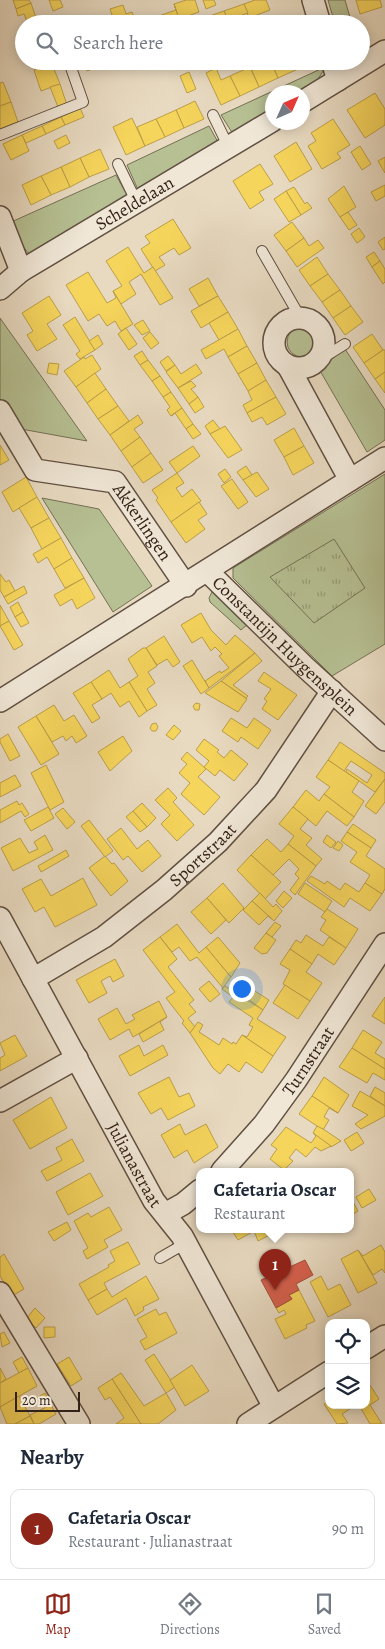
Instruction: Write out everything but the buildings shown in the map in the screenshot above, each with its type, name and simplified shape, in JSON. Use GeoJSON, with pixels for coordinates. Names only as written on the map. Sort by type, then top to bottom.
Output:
{"type":"FeatureCollection","features":[{"type":"Feature","properties":{"kind":"street"},"geometry":{"type":"LineString","coordinates":[[312,0],[317,15]]}},
{"type":"Feature","properties":{"kind":"street"},"geometry":{"type":"LineString","coordinates":[[370,57],[385,51]]}},
{"type":"Feature","properties":{"kind":"street"},"geometry":{"type":"LineString","coordinates":[[310,94],[335,71]]}},
{"type":"Feature","properties":{"kind":"street","name":"Scheldelaan"},"geometry":{"type":"LineString","coordinates":[[0,289],[21,271],[138,203],[265,125]]}},
{"type":"Feature","properties":{"kind":"street"},"geometry":{"type":"LineString","coordinates":[[0,217],[21,271]]}},
{"type":"Feature","properties":{"kind":"street"},"geometry":{"type":"LineString","coordinates":[[300,317],[315,323],[321,329],[324,336],[323,353],[312,365],[304,368],[288,366],[283,363],[275,351],[274,336],[284,322],[300,317]]}},
{"type":"Feature","properties":{"kind":"street"},"geometry":{"type":"LineString","coordinates":[[288,366],[350,480]]}},
{"type":"Feature","properties":{"kind":"street","name":"Akkerlingen"},"geometry":{"type":"LineString","coordinates":[[0,412],[35,470],[115,482],[186,586]]}},
{"type":"Feature","properties":{"kind":"street"},"geometry":{"type":"LineString","coordinates":[[0,701],[186,586],[385,458]]}},
{"type":"Feature","properties":{"kind":"street","name":"Constantijn Huygensplein"},"geometry":{"type":"LineString","coordinates":[[207,571],[385,740]]}},
{"type":"Feature","properties":{"kind":"street","name":"Sportstraat"},"geometry":{"type":"LineString","coordinates":[[34,979],[104,937],[164,890],[218,842],[266,790],[332,691]]}},
{"type":"Feature","properties":{"kind":"street","name":"Julianastraat"},"geometry":{"type":"LineString","coordinates":[[0,918],[154,1201],[186,1242],[274,1407]]}},
{"type":"Feature","properties":{"kind":"street","name":"Turnstraat"},"geometry":{"type":"LineString","coordinates":[[225,1168],[264,1124],[280,1102],[385,944]]}},
{"type":"Feature","properties":{"kind":"street"},"geometry":{"type":"LineString","coordinates":[[0,1101],[77,1058]]}},
{"type":"Feature","properties":{"kind":"street"},"geometry":{"type":"LineString","coordinates":[[165,1214],[184,1204],[196,1194]]}},
{"type":"Feature","properties":{"kind":"street"},"geometry":{"type":"LineString","coordinates":[[0,1293],[80,1424]]}},
{"type":"Feature","properties":{"kind":"street"},"geometry":{"type":"LineString","coordinates":[[370,1345],[385,1336]]}},
{"type":"Feature","properties":{"kind":"street"},"geometry":{"type":"LineString","coordinates":[[248,1424],[325,1375]]}},
{"type":"Feature","properties":{"kind":"lane"},"geometry":{"type":"LineString","coordinates":[[0,135],[83,102],[72,70]]}},
{"type":"Feature","properties":{"kind":"lane"},"geometry":{"type":"LineString","coordinates":[[213,115],[229,148]]}},
{"type":"Feature","properties":{"kind":"lane"},"geometry":{"type":"LineString","coordinates":[[118,164],[138,203]]}},
{"type":"Feature","properties":{"kind":"lane"},"geometry":{"type":"LineString","coordinates":[[262,251],[300,317]]}},
{"type":"Feature","properties":{"kind":"lane"},"geometry":{"type":"LineString","coordinates":[[323,353],[329,354],[345,344]]}},
{"type":"Feature","properties":{"kind":"lane"},"geometry":{"type":"LineString","coordinates":[[160,1258],[186,1242]]}},
{"type":"Feature","properties":{"kind":"green space"},"geometry":{"type":"Polygon","coordinates":[[[328,0],[345,0],[349,15],[332,15],[328,0]]]}},
{"type":"Feature","properties":{"kind":"green space"},"geometry":{"type":"Polygon","coordinates":[[[318,70],[324,70],[310,86],[286,85],[318,70]]]}},
{"type":"Feature","properties":{"kind":"green space"},"geometry":{"type":"Polygon","coordinates":[[[265,95],[265,113],[233,134],[221,115],[265,95]]]}},
{"type":"Feature","properties":{"kind":"green space"},"geometry":{"type":"Polygon","coordinates":[[[209,126],[219,144],[139,192],[127,165],[209,126]]]}},
{"type":"Feature","properties":{"kind":"green space"},"geometry":{"type":"Polygon","coordinates":[[[116,175],[129,199],[29,254],[14,235],[9,223],[116,175]]]}},
{"type":"Feature","properties":{"kind":"green space"},"geometry":{"type":"Polygon","coordinates":[[[0,318],[87,441],[21,429],[0,399],[0,318]]]}},
{"type":"Feature","properties":{"kind":"green space"},"geometry":{"type":"Polygon","coordinates":[[[302,327],[308,328],[316,336],[316,348],[308,356],[302,357],[296,356],[288,348],[287,342],[288,336],[296,328],[302,327]]]}},
{"type":"Feature","properties":{"kind":"green space"},"geometry":{"type":"Polygon","coordinates":[[[345,349],[385,410],[385,440],[367,452],[319,369],[345,349]]]}},
{"type":"Feature","properties":{"kind":"green space"},"geometry":{"type":"Polygon","coordinates":[[[385,474],[385,644],[332,676],[233,578],[233,568],[385,474]]]}},
{"type":"Feature","properties":{"kind":"green space"},"geometry":{"type":"Polygon","coordinates":[[[42,498],[99,509],[152,586],[113,612],[42,498]]]}},
{"type":"Feature","properties":{"kind":"green space"},"geometry":{"type":"Polygon","coordinates":[[[334,539],[365,588],[314,623],[270,577],[334,539]]]}},
{"type":"Feature","properties":{"kind":"green space"},"geometry":{"type":"Polygon","coordinates":[[[212,592],[248,624],[241,630],[210,602],[209,598],[212,592]]]}},
{"type":"Feature","properties":{"kind":"place","name":"Cafetaria Oscar"},"geometry":{"type":"Point","coordinates":[275,1290]}}]}
